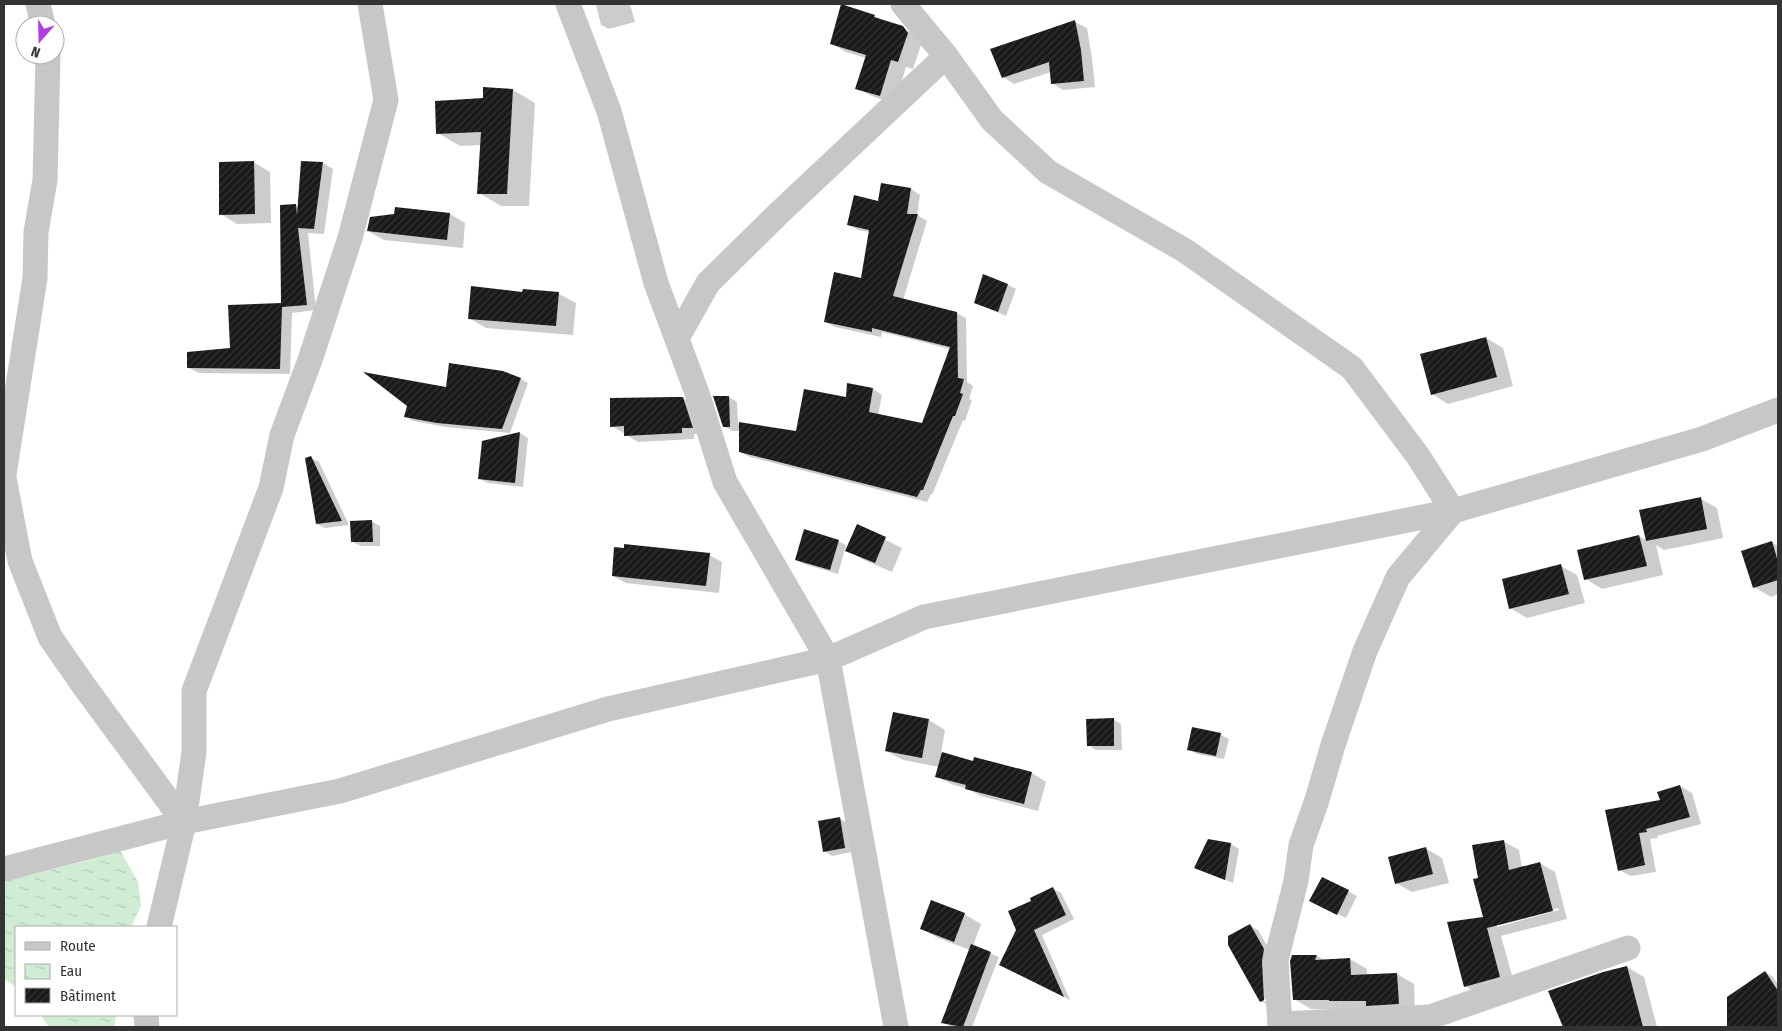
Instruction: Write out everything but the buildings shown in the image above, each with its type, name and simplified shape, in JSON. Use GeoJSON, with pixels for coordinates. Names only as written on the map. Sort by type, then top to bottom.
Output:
{"type":"FeatureCollection","features":[{"type":"Feature","properties":{"kind":"street"},"geometry":{"type":"LineString","coordinates":[[159,926],[184,822],[194,752],[194,691],[271,488],[282,436],[310,360],[350,238],[386,100],[370,4]]}},
{"type":"Feature","properties":{"kind":"street"},"geometry":{"type":"LineString","coordinates":[[568,4],[609,111],[656,283],[697,393],[725,482],[828,659],[896,1027]]}},
{"type":"Feature","properties":{"kind":"street"},"geometry":{"type":"LineString","coordinates":[[903,4],[946,56],[992,120],[1053,176],[1184,250],[1352,368],[1418,456],[1453,511]]}},
{"type":"Feature","properties":{"kind":"street"},"geometry":{"type":"LineString","coordinates":[[677,338],[708,282],[946,56]]}},
{"type":"Feature","properties":{"kind":"street"},"geometry":{"type":"LineString","coordinates":[[4,474],[35,278],[36,232],[45,180],[48,65]]}},
{"type":"Feature","properties":{"kind":"street"},"geometry":{"type":"LineString","coordinates":[[4,869],[184,822],[340,791],[608,709],[828,659],[924,617],[1453,511],[1702,439],[1778,410]]}},
{"type":"Feature","properties":{"kind":"street"},"geometry":{"type":"LineString","coordinates":[[4,478],[20,561],[50,637],[184,822]]}},
{"type":"Feature","properties":{"kind":"street"},"geometry":{"type":"LineString","coordinates":[[1453,511],[1398,577],[1365,651],[1336,736],[1317,800],[1300,845],[1296,881],[1276,960],[1280,1026],[1430,1017],[1628,948]]}},
{"type":"Feature","properties":{"kind":"water"},"geometry":{"type":"Polygon","coordinates":[[[120,850],[138,882],[141,906],[131,926],[15,926],[15,986],[4,979],[4,881],[120,850]]]}},
{"type":"Feature","properties":{"kind":"water"},"geometry":{"type":"Polygon","coordinates":[[[42,1016],[116,1016],[114,1027],[49,1027],[42,1016]]]}}]}
